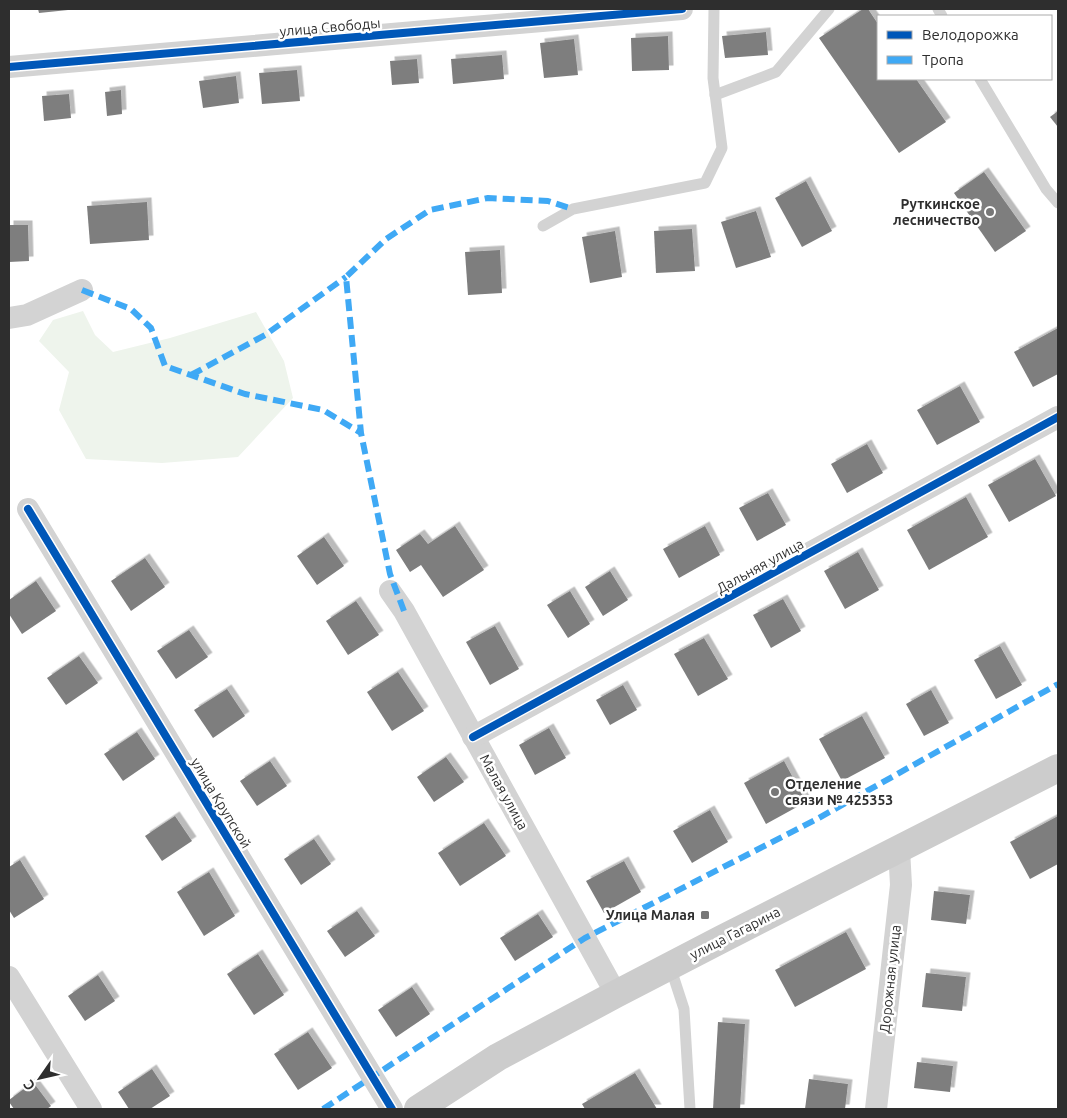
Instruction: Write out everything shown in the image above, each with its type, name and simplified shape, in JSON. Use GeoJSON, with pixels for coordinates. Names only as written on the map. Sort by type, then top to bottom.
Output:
{"type":"FeatureCollection","features":[{"type":"Feature","properties":{"kind":"main road","name":"улица Гагарина"},"geometry":{"type":"LineString","coordinates":[[418,1109],[498,1057],[616,994],[1058,768]]}},
{"type":"Feature","properties":{"kind":"street","name":"улица Свободы"},"geometry":{"type":"LineString","coordinates":[[9,67],[682,9]]}},
{"type":"Feature","properties":{"kind":"street"},"geometry":{"type":"LineString","coordinates":[[9,318],[27,315],[82,290]]}},
{"type":"Feature","properties":{"kind":"street","name":"Дальняя улица"},"geometry":{"type":"LineString","coordinates":[[473,737],[1058,418]]}},
{"type":"Feature","properties":{"kind":"street","name":"улица Крупской"},"geometry":{"type":"LineString","coordinates":[[28,509],[392,1109]]}},
{"type":"Feature","properties":{"kind":"street","name":"Малая улица"},"geometry":{"type":"LineString","coordinates":[[390,591],[408,620],[616,994]]}},
{"type":"Feature","properties":{"kind":"street","name":"Дорожная улица"},"geometry":{"type":"LineString","coordinates":[[876,1109],[901,885],[899,849]]}},
{"type":"Feature","properties":{"kind":"street"},"geometry":{"type":"LineString","coordinates":[[9,978],[91,1109]]}},
{"type":"Feature","properties":{"kind":"lane"},"geometry":{"type":"LineString","coordinates":[[543,226],[573,209],[705,183],[722,148],[713,78],[714,9]]}},
{"type":"Feature","properties":{"kind":"lane"},"geometry":{"type":"LineString","coordinates":[[715,94],[776,72],[829,9]]}},
{"type":"Feature","properties":{"kind":"lane"},"geometry":{"type":"LineString","coordinates":[[981,80],[1046,188],[1058,203]]}},
{"type":"Feature","properties":{"kind":"lane"},"geometry":{"type":"LineString","coordinates":[[670,966],[684,1009],[690,1109]]}},
{"type":"Feature","properties":{"kind":"shaded area"},"geometry":{"type":"Polygon","coordinates":[[[83,311],[95,335],[113,352],[170,338],[256,312],[284,361],[293,398],[238,457],[162,463],[86,459],[59,410],[69,372],[39,341],[53,320],[83,311]]]}},
{"type":"Feature","properties":{"kind":"building"},"geometry":{"type":"Polygon","coordinates":[[[38,9],[68,9],[68,10],[39,13],[38,9]]]}},
{"type":"Feature","properties":{"kind":"building"},"geometry":{"type":"Polygon","coordinates":[[[863,9],[868,9],[877,22],[877,80],[917,80],[946,122],[899,153],[819,38],[863,9]]]}},
{"type":"Feature","properties":{"kind":"building"},"geometry":{"type":"Polygon","coordinates":[[[766,32],[768,55],[725,58],[722,36],[766,32]]]}},
{"type":"Feature","properties":{"kind":"building"},"geometry":{"type":"Polygon","coordinates":[[[668,36],[669,70],[632,71],[631,38],[668,36]]]}},
{"type":"Feature","properties":{"kind":"building"},"geometry":{"type":"Polygon","coordinates":[[[574,39],[578,75],[544,78],[540,43],[574,39]]]}},
{"type":"Feature","properties":{"kind":"building"},"geometry":{"type":"Polygon","coordinates":[[[502,55],[504,79],[453,84],[451,59],[502,55]]]}},
{"type":"Feature","properties":{"kind":"building"},"geometry":{"type":"Polygon","coordinates":[[[417,59],[419,83],[392,85],[390,61],[417,59]]]}},
{"type":"Feature","properties":{"kind":"building"},"geometry":{"type":"Polygon","coordinates":[[[297,70],[300,101],[262,104],[259,73],[297,70]]]}},
{"type":"Feature","properties":{"kind":"building"},"geometry":{"type":"Polygon","coordinates":[[[236,76],[239,103],[203,108],[199,81],[236,76]]]}},
{"type":"Feature","properties":{"kind":"building"},"geometry":{"type":"Polygon","coordinates":[[[121,90],[122,114],[107,116],[105,92],[121,90]]]}},
{"type":"Feature","properties":{"kind":"building"},"geometry":{"type":"Polygon","coordinates":[[[69,94],[71,118],[44,121],[42,96],[69,94]]]}},
{"type":"Feature","properties":{"kind":"building"},"geometry":{"type":"Polygon","coordinates":[[[1058,111],[1058,127],[1050,117],[1058,111]]]}},
{"type":"Feature","properties":{"kind":"building","name":"Руткинское лесничество"},"geometry":{"type":"Polygon","coordinates":[[[984,172],[1026,231],[995,252],[954,193],[984,172]]]}},
{"type":"Feature","properties":{"kind":"building"},"geometry":{"type":"Polygon","coordinates":[[[806,181],[832,231],[802,247],[775,198],[806,181]]]}},
{"type":"Feature","properties":{"kind":"building"},"geometry":{"type":"Polygon","coordinates":[[[147,202],[149,240],[90,244],[87,206],[147,202]]]}},
{"type":"Feature","properties":{"kind":"building"},"geometry":{"type":"Polygon","coordinates":[[[756,211],[771,257],[736,268],[721,222],[756,211]]]}},
{"type":"Feature","properties":{"kind":"building"},"geometry":{"type":"Polygon","coordinates":[[[9,225],[28,225],[29,261],[9,262],[9,225]]]}},
{"type":"Feature","properties":{"kind":"building"},"geometry":{"type":"Polygon","coordinates":[[[692,229],[695,271],[656,273],[654,231],[692,229]]]}},
{"type":"Feature","properties":{"kind":"building"},"geometry":{"type":"Polygon","coordinates":[[[615,231],[622,277],[590,283],[582,237],[615,231]]]}},
{"type":"Feature","properties":{"kind":"building"},"geometry":{"type":"Polygon","coordinates":[[[500,250],[502,293],[468,295],[465,252],[500,250]]]}},
{"type":"Feature","properties":{"kind":"building"},"geometry":{"type":"Polygon","coordinates":[[[1058,328],[1058,374],[1033,387],[1014,352],[1058,328]]]}},
{"type":"Feature","properties":{"kind":"building"},"geometry":{"type":"Polygon","coordinates":[[[960,386],[980,422],[937,445],[917,410],[960,386]]]}},
{"type":"Feature","properties":{"kind":"building"},"geometry":{"type":"Polygon","coordinates":[[[867,444],[883,473],[847,493],[831,464],[867,444]]]}},
{"type":"Feature","properties":{"kind":"building"},"geometry":{"type":"Polygon","coordinates":[[[1035,459],[1056,496],[1009,522],[988,485],[1035,459]]]}},
{"type":"Feature","properties":{"kind":"building"},"geometry":{"type":"Polygon","coordinates":[[[768,493],[786,525],[757,541],[739,508],[768,493]]]}},
{"type":"Feature","properties":{"kind":"building"},"geometry":{"type":"Polygon","coordinates":[[[966,497],[988,537],[929,570],[907,530],[966,497]]]}},
{"type":"Feature","properties":{"kind":"building"},"geometry":{"type":"Polygon","coordinates":[[[455,526],[484,570],[443,597],[421,565],[410,572],[396,550],[420,534],[428,544],[455,526]]]}},
{"type":"Feature","properties":{"kind":"building"},"geometry":{"type":"Polygon","coordinates":[[[705,526],[720,555],[679,578],[663,549],[705,526]]]}},
{"type":"Feature","properties":{"kind":"building"},"geometry":{"type":"Polygon","coordinates":[[[324,537],[344,566],[317,585],[297,556],[324,537]]]}},
{"type":"Feature","properties":{"kind":"building"},"geometry":{"type":"Polygon","coordinates":[[[858,552],[879,590],[845,609],[824,571],[858,552]]]}},
{"type":"Feature","properties":{"kind":"building"},"geometry":{"type":"Polygon","coordinates":[[[145,558],[165,587],[131,611],[111,581],[145,558]]]}},
{"type":"Feature","properties":{"kind":"building"},"geometry":{"type":"Polygon","coordinates":[[[610,571],[628,600],[603,616],[585,587],[610,571]]]}},
{"type":"Feature","properties":{"kind":"building"},"geometry":{"type":"Polygon","coordinates":[[[36,581],[56,611],[22,634],[9,614],[9,600],[36,581]]]}},
{"type":"Feature","properties":{"kind":"building"},"geometry":{"type":"Polygon","coordinates":[[[570,591],[590,624],[568,638],[547,605],[570,591]]]}},
{"type":"Feature","properties":{"kind":"building"},"geometry":{"type":"Polygon","coordinates":[[[783,599],[801,631],[771,648],[753,615],[783,599]]]}},
{"type":"Feature","properties":{"kind":"building"},"geometry":{"type":"Polygon","coordinates":[[[356,601],[379,635],[348,655],[326,621],[356,601]]]}},
{"type":"Feature","properties":{"kind":"building"},"geometry":{"type":"Polygon","coordinates":[[[495,626],[519,669],[490,685],[466,642],[495,626]]]}},
{"type":"Feature","properties":{"kind":"building"},"geometry":{"type":"Polygon","coordinates":[[[189,630],[208,657],[176,679],[157,651],[189,630]]]}},
{"type":"Feature","properties":{"kind":"building"},"geometry":{"type":"Polygon","coordinates":[[[704,638],[728,679],[698,696],[674,654],[704,638]]]}},
{"type":"Feature","properties":{"kind":"building"},"geometry":{"type":"Polygon","coordinates":[[[1000,646],[1022,685],[996,699],[974,660],[1000,646]]]}},
{"type":"Feature","properties":{"kind":"building"},"geometry":{"type":"Polygon","coordinates":[[[79,656],[98,683],[66,705],[47,678],[79,656]]]}},
{"type":"Feature","properties":{"kind":"building"},"geometry":{"type":"Polygon","coordinates":[[[398,672],[424,711],[392,731],[367,692],[398,672]]]}},
{"type":"Feature","properties":{"kind":"building"},"geometry":{"type":"Polygon","coordinates":[[[623,685],[637,710],[610,725],[596,700],[623,685]]]}},
{"type":"Feature","properties":{"kind":"building"},"geometry":{"type":"Polygon","coordinates":[[[227,689],[245,716],[213,738],[194,710],[227,689]]]}},
{"type":"Feature","properties":{"kind":"building"},"geometry":{"type":"Polygon","coordinates":[[[931,690],[949,723],[924,736],[906,704],[931,690]]]}},
{"type":"Feature","properties":{"kind":"building"},"geometry":{"type":"Polygon","coordinates":[[[862,716],[885,758],[842,781],[819,739],[862,716]]]}},
{"type":"Feature","properties":{"kind":"building"},"geometry":{"type":"Polygon","coordinates":[[[549,728],[566,758],[535,775],[519,745],[549,728]]]}},
{"type":"Feature","properties":{"kind":"building"},"geometry":{"type":"Polygon","coordinates":[[[137,732],[155,759],[123,781],[104,754],[137,732]]]}},
{"type":"Feature","properties":{"kind":"building"},"geometry":{"type":"Polygon","coordinates":[[[446,757],[464,782],[434,802],[417,777],[446,757]]]}},
{"type":"Feature","properties":{"kind":"building"},"geometry":{"type":"Polygon","coordinates":[[[270,761],[287,786],[257,806],[240,781],[270,761]]]}},
{"type":"Feature","properties":{"kind":"building","name":"Отделение связи № 425353"},"geometry":{"type":"Polygon","coordinates":[[[784,761],[806,802],[766,824],[744,783],[784,761]]]}},
{"type":"Feature","properties":{"kind":"building"},"geometry":{"type":"Polygon","coordinates":[[[710,810],[728,842],[692,863],[673,831],[710,810]]]}},
{"type":"Feature","properties":{"kind":"building"},"geometry":{"type":"Polygon","coordinates":[[[175,816],[192,841],[162,861],[145,836],[175,816]]]}},
{"type":"Feature","properties":{"kind":"building"},"geometry":{"type":"Polygon","coordinates":[[[1058,816],[1058,864],[1030,879],[1010,842],[1058,816]]]}},
{"type":"Feature","properties":{"kind":"building"},"geometry":{"type":"Polygon","coordinates":[[[484,823],[506,856],[460,886],[438,853],[484,823]]]}},
{"type":"Feature","properties":{"kind":"building"},"geometry":{"type":"Polygon","coordinates":[[[314,839],[331,864],[301,885],[284,859],[314,839]]]}},
{"type":"Feature","properties":{"kind":"building"},"geometry":{"type":"Polygon","coordinates":[[[20,860],[44,899],[14,918],[9,910],[9,867],[20,860]]]}},
{"type":"Feature","properties":{"kind":"building"},"geometry":{"type":"Polygon","coordinates":[[[624,861],[641,892],[604,913],[586,881],[624,861]]]}},
{"type":"Feature","properties":{"kind":"building"},"geometry":{"type":"Polygon","coordinates":[[[209,872],[235,916],[204,936],[177,892],[209,872]]]}},
{"type":"Feature","properties":{"kind":"building"},"geometry":{"type":"Polygon","coordinates":[[[934,891],[970,895],[966,924],[931,920],[934,891]]]}},
{"type":"Feature","properties":{"kind":"building"},"geometry":{"type":"Polygon","coordinates":[[[357,911],[375,936],[345,957],[327,931],[357,911]]]}},
{"type":"Feature","properties":{"kind":"building"},"geometry":{"type":"Polygon","coordinates":[[[538,914],[553,937],[515,961],[500,938],[538,914]]]}},
{"type":"Feature","properties":{"kind":"building"},"geometry":{"type":"Polygon","coordinates":[[[846,932],[866,969],[795,1007],[775,970],[846,932]]]}},
{"type":"Feature","properties":{"kind":"building"},"geometry":{"type":"Polygon","coordinates":[[[258,954],[284,995],[254,1015],[227,974],[258,954]]]}},
{"type":"Feature","properties":{"kind":"building"},"geometry":{"type":"Polygon","coordinates":[[[926,973],[966,977],[962,1011],[922,1007],[926,973]]]}},
{"type":"Feature","properties":{"kind":"building"},"geometry":{"type":"Polygon","coordinates":[[[98,975],[115,1001],[85,1021],[68,996],[98,975]]]}},
{"type":"Feature","properties":{"kind":"building"},"geometry":{"type":"Polygon","coordinates":[[[412,987],[430,1014],[396,1037],[378,1010],[412,987]]]}},
{"type":"Feature","properties":{"kind":"building"},"geometry":{"type":"Polygon","coordinates":[[[718,1022],[745,1024],[740,1109],[713,1109],[718,1022]]]}},
{"type":"Feature","properties":{"kind":"building"},"geometry":{"type":"Polygon","coordinates":[[[308,1032],[332,1068],[298,1090],[274,1054],[308,1032]]]}},
{"type":"Feature","properties":{"kind":"building"},"geometry":{"type":"Polygon","coordinates":[[[917,1062],[953,1066],[950,1092],[914,1088],[917,1062]]]}},
{"type":"Feature","properties":{"kind":"building"},"geometry":{"type":"Polygon","coordinates":[[[152,1069],[170,1096],[150,1109],[129,1109],[118,1092],[152,1069]]]}},
{"type":"Feature","properties":{"kind":"building"},"geometry":{"type":"Polygon","coordinates":[[[635,1073],[657,1109],[585,1109],[582,1104],[635,1073]]]}},
{"type":"Feature","properties":{"kind":"building"},"geometry":{"type":"Polygon","coordinates":[[[809,1079],[848,1084],[845,1109],[805,1109],[809,1079]]]}},
{"type":"Feature","properties":{"kind":"building"},"geometry":{"type":"Polygon","coordinates":[[[33,1082],[51,1106],[47,1109],[14,1109],[9,1100],[33,1082]]]}},
{"type":"Feature","properties":{"kind":"marked path"},"geometry":{"type":"LineString","coordinates":[[404,611],[390,574],[361,433],[346,277],[386,239],[430,210],[488,198],[548,201],[573,209]]}},
{"type":"Feature","properties":{"kind":"marked path"},"geometry":{"type":"LineString","coordinates":[[191,375],[265,335],[346,277]]}},
{"type":"Feature","properties":{"kind":"marked path"},"geometry":{"type":"LineString","coordinates":[[82,290],[131,309],[151,328],[165,366],[245,394],[323,410],[361,433]]}},
{"type":"Feature","properties":{"kind":"marked path"},"geometry":{"type":"LineString","coordinates":[[323,1109],[585,938],[817,819],[1058,684]]}},
{"type":"Feature","properties":{"kind":"cycle path"},"geometry":{"type":"LineString","coordinates":[[9,67],[682,9]]}},
{"type":"Feature","properties":{"kind":"cycle path"},"geometry":{"type":"LineString","coordinates":[[473,737],[1058,417]]}},
{"type":"Feature","properties":{"kind":"cycle path"},"geometry":{"type":"LineString","coordinates":[[28,509],[392,1109]]}},
{"type":"Feature","properties":{"kind":"place","name":"Руткинское лесничество"},"geometry":{"type":"Point","coordinates":[990,212]}},
{"type":"Feature","properties":{"kind":"place","name":"Отделение связи № 425353"},"geometry":{"type":"Point","coordinates":[775,792]}},
{"type":"Feature","properties":{"kind":"place","name":"Улица Малая"},"geometry":{"type":"Point","coordinates":[705,915]}}]}
